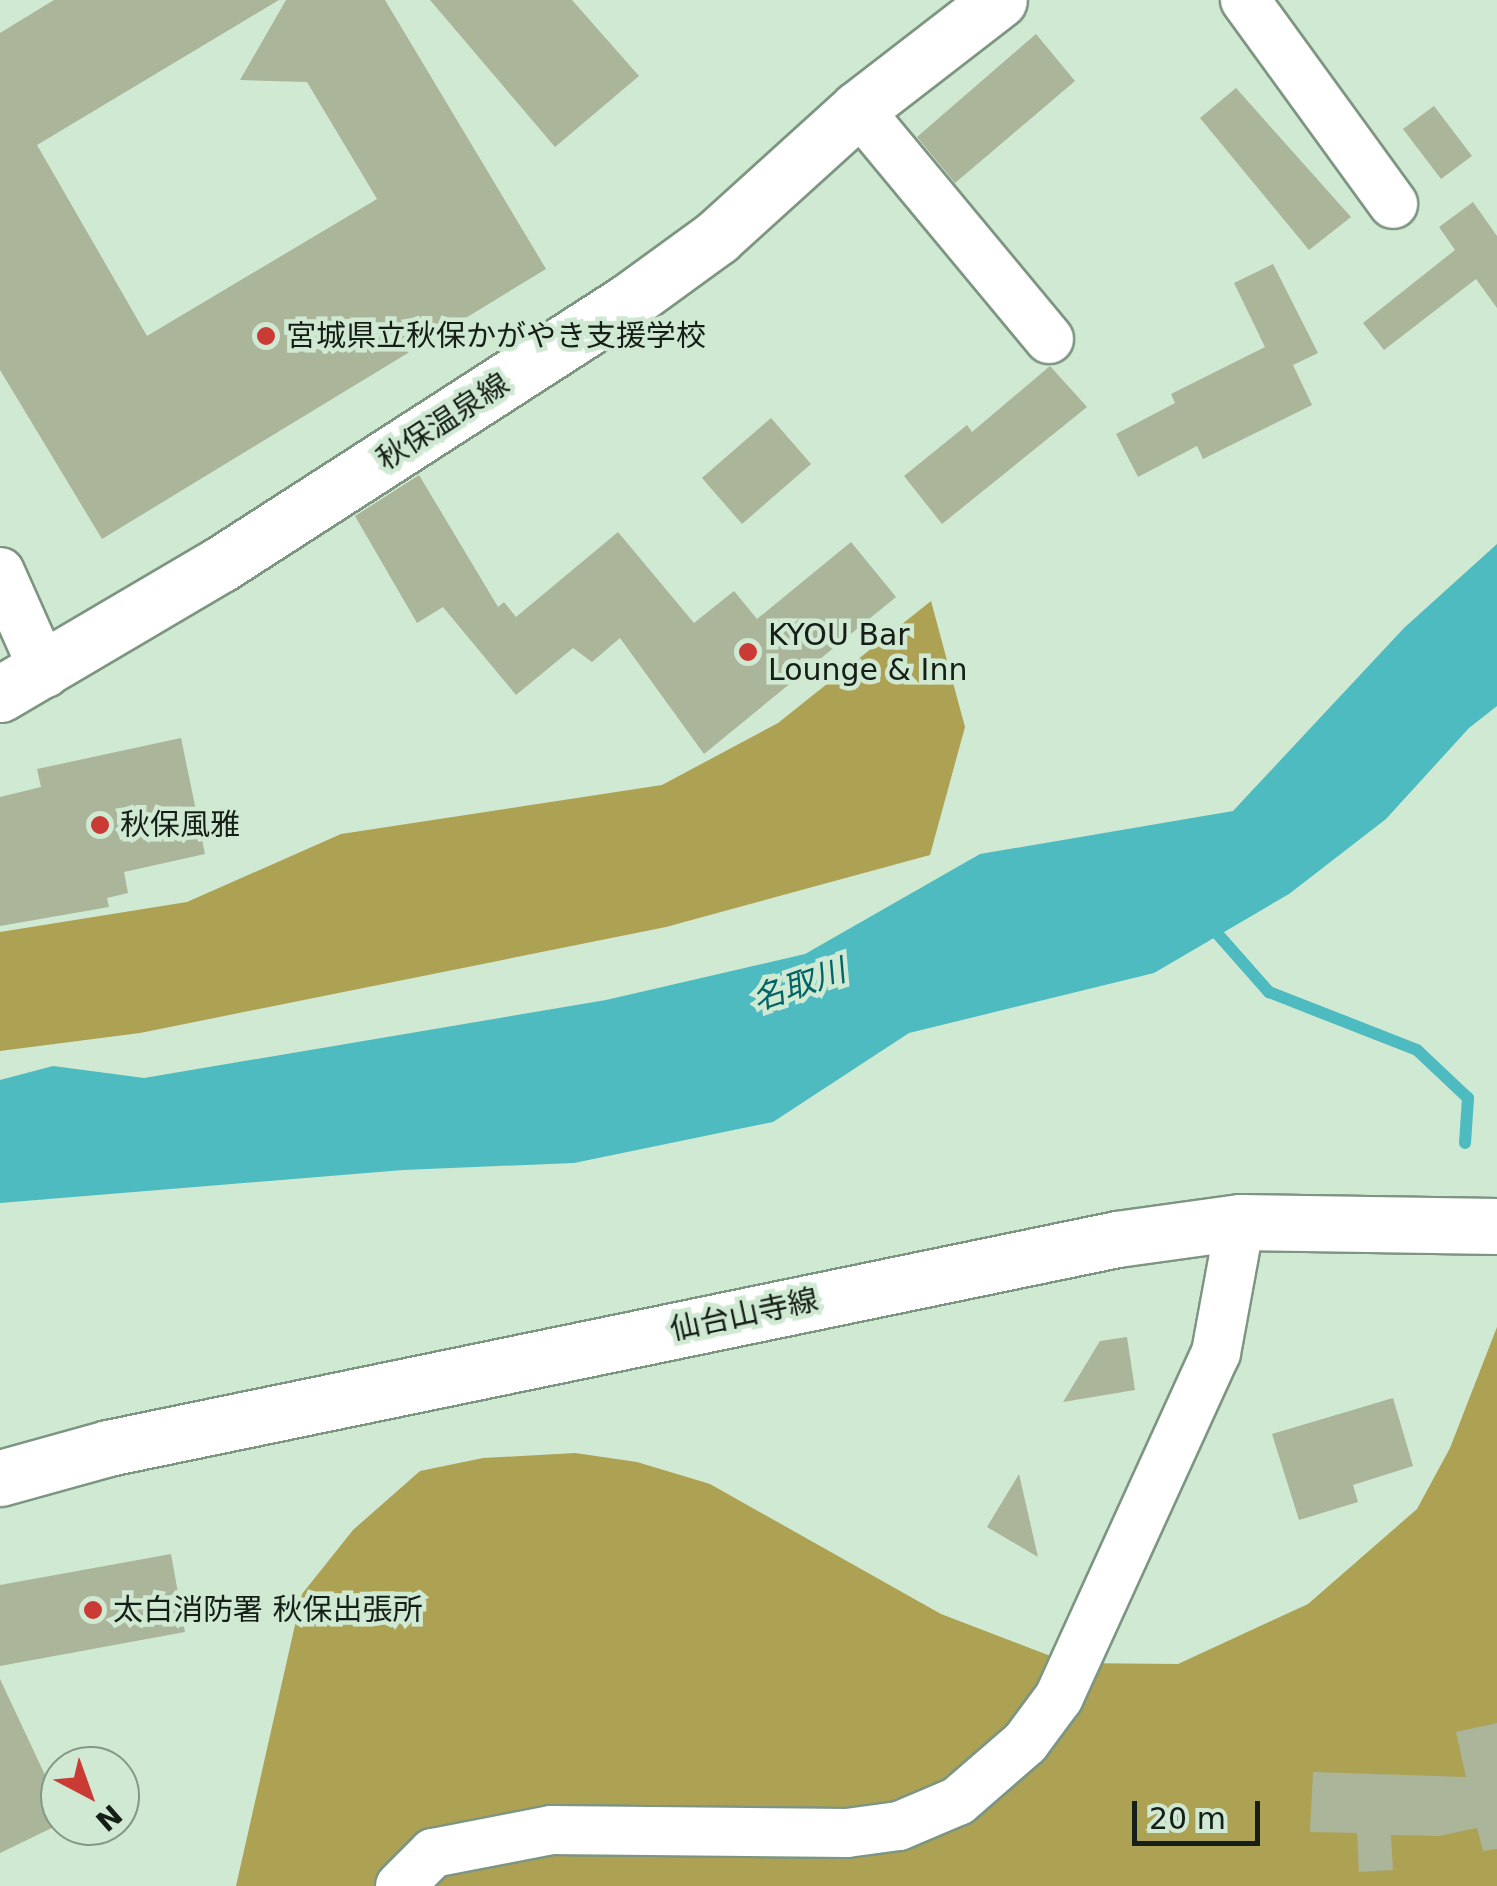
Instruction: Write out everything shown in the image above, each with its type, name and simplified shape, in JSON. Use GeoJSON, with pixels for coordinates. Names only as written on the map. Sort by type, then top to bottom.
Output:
{"type":"FeatureCollection","features":[{"type":"Feature","properties":{"kind":"main road","name":"秋保温泉線"},"geometry":{"type":"LineString","coordinates":[[23,684],[630,302],[717,238],[858,109],[998,0]]}},
{"type":"Feature","properties":{"kind":"main road","name":"仙台山寺線"},"geometry":{"type":"LineString","coordinates":[[0,1478],[108,1448],[1117,1239],[1240,1222],[1497,1226]]}},
{"type":"Feature","properties":{"kind":"street"},"geometry":{"type":"LineString","coordinates":[[1245,0],[1394,204]]}},
{"type":"Feature","properties":{"kind":"street"},"geometry":{"type":"LineString","coordinates":[[858,109],[1049,339]]}},
{"type":"Feature","properties":{"kind":"street"},"geometry":{"type":"LineString","coordinates":[[0,572],[23,684]]}},
{"type":"Feature","properties":{"kind":"street"},"geometry":{"type":"LineString","coordinates":[[400,1886],[432,1853],[551,1830],[847,1834],[899,1826],[958,1802],[1024,1743],[1059,1697],[1216,1352],[1240,1222]]}},
{"type":"Feature","properties":{"kind":"shaded area"},"geometry":{"type":"Polygon","coordinates":[[[931,601],[965,727],[930,855],[666,927],[140,1033],[0,1051],[0,932],[187,902],[341,834],[662,785],[778,723],[931,601]]]}},
{"type":"Feature","properties":{"kind":"shaded area"},"geometry":{"type":"Polygon","coordinates":[[[1497,1327],[1497,1886],[236,1886],[302,1594],[353,1530],[420,1471],[483,1458],[575,1453],[637,1462],[710,1484],[941,1614],[1069,1663],[1178,1664],[1308,1604],[1417,1509],[1450,1448],[1497,1327]]]}},
{"type":"Feature","properties":{"kind":"water","name":"名取川"},"geometry":{"type":"Polygon","coordinates":[[[1497,544],[1497,706],[1469,728],[1386,819],[1289,894],[1154,973],[909,1033],[773,1122],[574,1163],[403,1170],[0,1203],[0,1080],[53,1066],[144,1078],[606,1000],[805,954],[980,854],[1233,811],[1404,628],[1497,544]]]}},
{"type":"Feature","properties":{"kind":"building"},"geometry":{"type":"Polygon","coordinates":[[[54,0],[279,0],[37,145],[147,336],[377,199],[307,82],[240,80],[286,0],[385,0],[546,269],[102,539],[0,370],[0,33],[54,0]]]}},
{"type":"Feature","properties":{"kind":"building"},"geometry":{"type":"Polygon","coordinates":[[[430,0],[572,0],[639,76],[555,147],[430,0]]]}},
{"type":"Feature","properties":{"kind":"building"},"geometry":{"type":"Polygon","coordinates":[[[1036,34],[1075,81],[955,183],[917,137],[1036,34]]]}},
{"type":"Feature","properties":{"kind":"building"},"geometry":{"type":"Polygon","coordinates":[[[1236,88],[1351,217],[1309,250],[1200,118],[1236,88]]]}},
{"type":"Feature","properties":{"kind":"building"},"geometry":{"type":"Polygon","coordinates":[[[1434,106],[1472,156],[1441,179],[1403,129],[1434,106]]]}},
{"type":"Feature","properties":{"kind":"building"},"geometry":{"type":"Polygon","coordinates":[[[1473,202],[1497,236],[1497,308],[1476,279],[1384,350],[1363,323],[1455,250],[1439,227],[1473,202]]]}},
{"type":"Feature","properties":{"kind":"building"},"geometry":{"type":"Polygon","coordinates":[[[1273,264],[1318,353],[1293,365],[1312,405],[1203,459],[1197,446],[1138,477],[1116,434],[1175,403],[1171,394],[1265,347],[1234,283],[1273,264]]]}},
{"type":"Feature","properties":{"kind":"building"},"geometry":{"type":"Polygon","coordinates":[[[1050,366],[1087,407],[942,524],[904,476],[967,425],[972,432],[1050,366]]]}},
{"type":"Feature","properties":{"kind":"building"},"geometry":{"type":"Polygon","coordinates":[[[771,418],[811,464],[742,524],[702,478],[771,418]]]}},
{"type":"Feature","properties":{"kind":"building"},"geometry":{"type":"Polygon","coordinates":[[[419,475],[498,607],[504,602],[516,617],[618,532],[694,623],[734,591],[757,619],[851,542],[896,597],[704,754],[620,638],[592,662],[573,648],[516,695],[443,607],[417,623],[355,516],[419,475]]]}},
{"type":"Feature","properties":{"kind":"building","name":"秋保風雅"},"geometry":{"type":"Polygon","coordinates":[[[181,738],[205,854],[124,872],[128,893],[107,898],[109,907],[0,926],[0,797],[41,787],[37,769],[181,738]]]}},
{"type":"Feature","properties":{"kind":"building"},"geometry":{"type":"Polygon","coordinates":[[[1127,1337],[1135,1390],[1063,1402],[1100,1341],[1127,1337]]]}},
{"type":"Feature","properties":{"kind":"building"},"geometry":{"type":"Polygon","coordinates":[[[1393,1398],[1413,1466],[1353,1485],[1358,1502],[1299,1520],[1272,1434],[1393,1398]]]}},
{"type":"Feature","properties":{"kind":"building"},"geometry":{"type":"Polygon","coordinates":[[[1019,1474],[1038,1557],[987,1527],[1019,1474]]]}},
{"type":"Feature","properties":{"kind":"building"},"geometry":{"type":"Polygon","coordinates":[[[171,1554],[185,1632],[0,1666],[0,1585],[171,1554]]]}},
{"type":"Feature","properties":{"kind":"building"},"geometry":{"type":"Polygon","coordinates":[[[0,1679],[40,1764],[40,1834],[0,1853],[0,1679]]]}},
{"type":"Feature","properties":{"kind":"building"},"geometry":{"type":"Polygon","coordinates":[[[1497,1723],[1497,1849],[1483,1851],[1477,1828],[1439,1836],[1391,1835],[1393,1870],[1359,1872],[1357,1833],[1310,1832],[1313,1772],[1466,1777],[1456,1732],[1497,1723]]]}},
{"type":"Feature","properties":{"kind":"waterway"},"geometry":{"type":"LineString","coordinates":[[1207,922],[1269,992],[1417,1050],[1468,1098],[1465,1143]]}},
{"type":"Feature","properties":{"kind":"place","name":"宮城県立秋保かがやき支援学校"},"geometry":{"type":"Point","coordinates":[266,336]}},
{"type":"Feature","properties":{"kind":"place","name":"KYOU Bar Lounge & Inn"},"geometry":{"type":"Point","coordinates":[748,652]}},
{"type":"Feature","properties":{"kind":"place","name":"秋保風雅"},"geometry":{"type":"Point","coordinates":[100,825]}},
{"type":"Feature","properties":{"kind":"place","name":"太白消防署 秋保出張所"},"geometry":{"type":"Point","coordinates":[93,1610]}}]}
